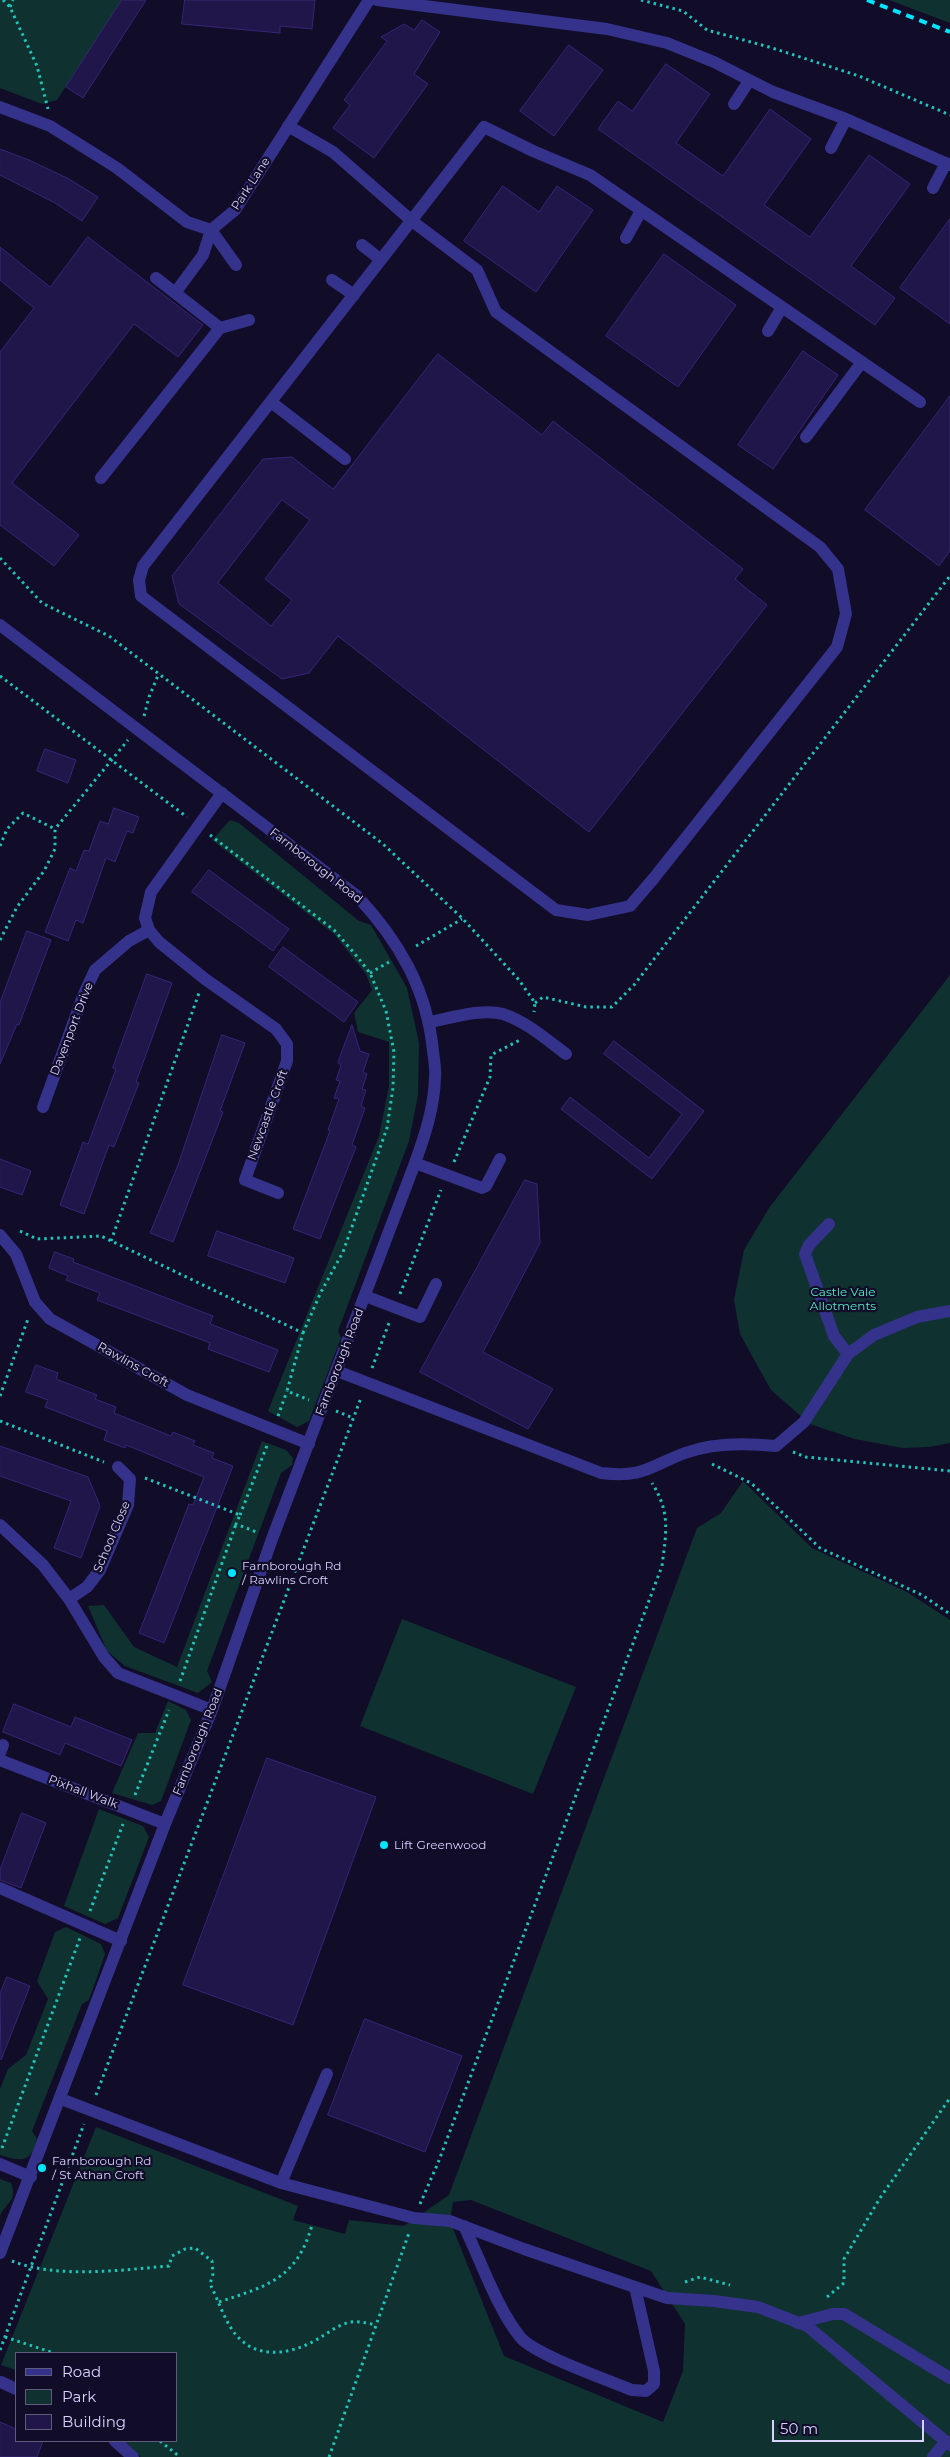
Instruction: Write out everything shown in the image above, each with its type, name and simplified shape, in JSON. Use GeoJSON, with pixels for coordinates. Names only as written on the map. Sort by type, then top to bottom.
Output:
{"type":"FeatureCollection","features":[{"type":"Feature","properties":{"kind":"street","name":"Park Lane"},"geometry":{"type":"LineString","coordinates":[[211,230],[235,210],[369,0]]}},
{"type":"Feature","properties":{"kind":"street"},"geometry":{"type":"LineString","coordinates":[[377,0],[598,28],[641,36],[686,49],[749,81],[846,119],[948,164],[933,188]]}},
{"type":"Feature","properties":{"kind":"street"},"geometry":{"type":"LineString","coordinates":[[734,104],[749,81]]}},
{"type":"Feature","properties":{"kind":"street"},"geometry":{"type":"LineString","coordinates":[[0,107],[50,126],[117,168],[187,222],[211,230],[236,265]]}},
{"type":"Feature","properties":{"kind":"street"},"geometry":{"type":"LineString","coordinates":[[831,148],[846,119]]}},
{"type":"Feature","properties":{"kind":"street"},"geometry":{"type":"LineString","coordinates":[[288,126],[333,152],[412,220],[477,270],[496,312],[820,547],[838,569],[846,614],[837,647],[630,906],[588,915],[556,910],[141,596],[139,580],[143,566],[271,402],[354,295],[381,260],[412,220],[484,127],[533,151],[590,175],[920,402]]}},
{"type":"Feature","properties":{"kind":"street"},"geometry":{"type":"LineString","coordinates":[[626,238],[641,211]]}},
{"type":"Feature","properties":{"kind":"street"},"geometry":{"type":"LineString","coordinates":[[176,294],[203,255],[211,230]]}},
{"type":"Feature","properties":{"kind":"street"},"geometry":{"type":"LineString","coordinates":[[362,245],[381,260]]}},
{"type":"Feature","properties":{"kind":"street"},"geometry":{"type":"LineString","coordinates":[[156,278],[220,328]]}},
{"type":"Feature","properties":{"kind":"street"},"geometry":{"type":"LineString","coordinates":[[332,280],[354,295]]}},
{"type":"Feature","properties":{"kind":"street"},"geometry":{"type":"LineString","coordinates":[[768,331],[782,307]]}},
{"type":"Feature","properties":{"kind":"street"},"geometry":{"type":"LineString","coordinates":[[102,478],[220,328],[249,320]]}},
{"type":"Feature","properties":{"kind":"street"},"geometry":{"type":"LineString","coordinates":[[806,438],[862,362]]}},
{"type":"Feature","properties":{"kind":"street"},"geometry":{"type":"LineString","coordinates":[[271,402],[345,459]]}},
{"type":"Feature","properties":{"kind":"street","name":"Farnborough Road"},"geometry":{"type":"LineString","coordinates":[[0,625],[357,896],[382,923],[417,982],[430,1022],[436,1077],[429,1122],[415,1163],[272,1539],[212,1710],[165,1824],[31,2177],[0,2253]]}},
{"type":"Feature","properties":{"kind":"street"},"geometry":{"type":"LineString","coordinates":[[149,930],[146,918],[151,892],[200,827],[222,793]]}},
{"type":"Feature","properties":{"kind":"street","name":"Newcastle Croft"},"geometry":{"type":"LineString","coordinates":[[149,930],[159,942],[205,979],[276,1030],[287,1044],[287,1061],[245,1180],[278,1194]]}},
{"type":"Feature","properties":{"kind":"street","name":"Davenport Drive"},"geometry":{"type":"LineString","coordinates":[[43,1107],[82,996],[95,970],[129,941],[149,930]]}},
{"type":"Feature","properties":{"kind":"street"},"geometry":{"type":"LineString","coordinates":[[430,1022],[473,1013],[502,1014],[531,1027],[566,1054]]}},
{"type":"Feature","properties":{"kind":"street"},"geometry":{"type":"LineString","coordinates":[[415,1163],[482,1188],[486,1186],[500,1159]]}},
{"type":"Feature","properties":{"kind":"street"},"geometry":{"type":"LineString","coordinates":[[829,1224],[808,1245],[805,1254],[834,1336],[848,1354]]}},
{"type":"Feature","properties":{"kind":"street","name":"Rawlins Croft"},"geometry":{"type":"LineString","coordinates":[[0,1235],[16,1254],[35,1302],[50,1319],[187,1394],[309,1444]]}},
{"type":"Feature","properties":{"kind":"street"},"geometry":{"type":"LineString","coordinates":[[365,1296],[394,1309],[420,1317],[436,1284]]}},
{"type":"Feature","properties":{"kind":"street"},"geometry":{"type":"LineString","coordinates":[[337,1371],[601,1472],[625,1476],[645,1472],[686,1452],[696,1450],[740,1443],[776,1446],[804,1422],[848,1354],[874,1335],[917,1317],[950,1311]]}},
{"type":"Feature","properties":{"kind":"street","name":"School Close"},"geometry":{"type":"LineString","coordinates":[[69,1599],[87,1587],[100,1570],[128,1505],[130,1479],[118,1467]]}},
{"type":"Feature","properties":{"kind":"street"},"geometry":{"type":"LineString","coordinates":[[0,1525],[43,1565],[69,1599],[104,1657],[118,1674],[212,1710]]}},
{"type":"Feature","properties":{"kind":"street","name":"Pixhall Walk"},"geometry":{"type":"LineString","coordinates":[[0,1760],[165,1824]]}},
{"type":"Feature","properties":{"kind":"street"},"geometry":{"type":"LineString","coordinates":[[0,1888],[121,1941]]}},
{"type":"Feature","properties":{"kind":"street"},"geometry":{"type":"LineString","coordinates":[[281,2183],[327,2074]]}},
{"type":"Feature","properties":{"kind":"street"},"geometry":{"type":"LineString","coordinates":[[60,2099],[281,2183],[414,2218],[450,2220],[524,2249],[667,2298],[714,2301],[758,2308],[807,2326],[948,2443],[933,2457]]}},
{"type":"Feature","properties":{"kind":"street"},"geometry":{"type":"LineString","coordinates":[[0,2164],[31,2177]]}},
{"type":"Feature","properties":{"kind":"street"},"geometry":{"type":"LineString","coordinates":[[464,2226],[503,2309],[522,2339],[537,2350],[632,2390],[646,2391],[654,2384],[654,2371],[635,2287]]}},
{"type":"Feature","properties":{"kind":"street"},"geometry":{"type":"LineString","coordinates":[[798,2323],[833,2314],[844,2314],[950,2378]]}},
{"type":"Feature","properties":{"kind":"street"},"geometry":{"type":"LineString","coordinates":[[1,2382],[15,2389]]}},
{"type":"Feature","properties":{"kind":"street"},"geometry":{"type":"LineString","coordinates":[[116,2442],[133,2457]]}},
{"type":"Feature","properties":{"kind":"path"},"geometry":{"type":"LineString","coordinates":[[3,0],[10,7],[37,66],[46,95],[50,126]]}},
{"type":"Feature","properties":{"kind":"path"},"geometry":{"type":"LineString","coordinates":[[10,7],[13,0]]}},
{"type":"Feature","properties":{"kind":"path"},"geometry":{"type":"LineString","coordinates":[[641,0],[683,11],[707,30],[769,46],[859,76],[950,115]]}},
{"type":"Feature","properties":{"kind":"path"},"geometry":{"type":"LineString","coordinates":[[0,558],[42,603],[108,636],[383,844],[462,918],[519,980],[535,1004]]}},
{"type":"Feature","properties":{"kind":"path"},"geometry":{"type":"LineString","coordinates":[[0,2350],[394,1309],[490,1077],[491,1055],[525,1038],[531,1027],[535,1004],[543,997],[586,1007],[612,1007],[634,985],[950,576]]}},
{"type":"Feature","properties":{"kind":"path"},"geometry":{"type":"LineString","coordinates":[[0,940],[17,907],[44,871],[55,849],[55,830],[113,760],[146,713],[149,697],[159,673]]}},
{"type":"Feature","properties":{"kind":"path"},"geometry":{"type":"LineString","coordinates":[[0,676],[113,760],[334,930],[370,973],[386,1011],[394,1052],[393,1088],[387,1128],[343,1252],[321,1292],[303,1333],[287,1391],[273,1430],[236,1524],[175,1695],[84,1925],[0,2153]]}},
{"type":"Feature","properties":{"kind":"path"},"geometry":{"type":"LineString","coordinates":[[0,846],[7,829],[23,813],[55,830]]}},
{"type":"Feature","properties":{"kind":"path"},"geometry":{"type":"LineString","coordinates":[[111,1241],[184,1032],[205,979]]}},
{"type":"Feature","properties":{"kind":"path"},"geometry":{"type":"LineString","coordinates":[[19,1230],[37,1239],[81,1235],[101,1236],[303,1333]]}},
{"type":"Feature","properties":{"kind":"path"},"geometry":{"type":"LineString","coordinates":[[0,1396],[35,1302]]}},
{"type":"Feature","properties":{"kind":"path"},"geometry":{"type":"LineString","coordinates":[[287,1391],[353,1418]]}},
{"type":"Feature","properties":{"kind":"path"},"geometry":{"type":"LineString","coordinates":[[0,1421],[118,1467]]}},
{"type":"Feature","properties":{"kind":"path"},"geometry":{"type":"LineString","coordinates":[[776,1446],[806,1457],[950,1471]]}},
{"type":"Feature","properties":{"kind":"path"},"geometry":{"type":"LineString","coordinates":[[696,1450],[708,1462],[751,1483],[820,1548],[922,1596],[950,1614]]}},
{"type":"Feature","properties":{"kind":"path"},"geometry":{"type":"LineString","coordinates":[[329,2457],[414,2218],[438,2163],[662,1566],[667,1524],[659,1494],[645,1472]]}},
{"type":"Feature","properties":{"kind":"path"},"geometry":{"type":"LineString","coordinates":[[144,1478],[240,1515]]}},
{"type":"Feature","properties":{"kind":"path"},"geometry":{"type":"LineString","coordinates":[[236,1524],[272,1539]]}},
{"type":"Feature","properties":{"kind":"path"},"geometry":{"type":"LineString","coordinates":[[825,2298],[832,2295],[844,2283],[844,2259],[880,2198],[950,2098]]}},
{"type":"Feature","properties":{"kind":"path"},"geometry":{"type":"LineString","coordinates":[[219,2302],[269,2285],[284,2273],[299,2257],[312,2225]]}},
{"type":"Feature","properties":{"kind":"path"},"geometry":{"type":"LineString","coordinates":[[31,2268],[101,2271],[169,2266],[172,2256],[185,2249],[195,2248],[212,2261],[214,2274],[210,2284],[230,2326],[240,2340],[254,2349],[271,2353],[306,2345],[348,2323],[360,2321],[376,2325]]}},
{"type":"Feature","properties":{"kind":"path"},"geometry":{"type":"LineString","coordinates":[[667,2298],[671,2287],[700,2277],[736,2287]]}},
{"type":"Feature","properties":{"kind":"path"},"geometry":{"type":"LineString","coordinates":[[5,2337],[51,2352]]}},
{"type":"Feature","properties":{"kind":"path"},"geometry":{"type":"LineString","coordinates":[[161,2442],[180,2457]]}},
{"type":"Feature","properties":{"kind":"green space"},"geometry":{"type":"Polygon","coordinates":[[[0,0],[122,0],[57,100],[42,104],[0,88],[0,0]]]}},
{"type":"Feature","properties":{"kind":"green space"},"geometry":{"type":"Polygon","coordinates":[[[889,0],[950,0],[950,23],[889,0]]]}},
{"type":"Feature","properties":{"kind":"green space"},"geometry":{"type":"Polygon","coordinates":[[[230,820],[239,823],[359,921],[371,925],[407,988],[419,1043],[418,1095],[409,1141],[338,1331],[341,1338],[309,1421],[297,1427],[268,1411],[379,1136],[389,1086],[389,1042],[358,1032],[354,1013],[372,990],[366,974],[334,934],[212,840],[230,820]]]}},
{"type":"Feature","properties":{"kind":"green space","name":"Castle Vale Allotments"},"geometry":{"type":"Polygon","coordinates":[[[950,975],[950,1443],[929,1447],[903,1448],[855,1439],[810,1424],[771,1390],[740,1334],[734,1300],[744,1250],[769,1208],[950,975]]]}},
{"type":"Feature","properties":{"kind":"green space"},"geometry":{"type":"Polygon","coordinates":[[[262,1441],[286,1450],[293,1458],[292,1465],[281,1473],[207,1671],[212,1682],[198,1693],[125,1666],[107,1651],[88,1606],[104,1605],[134,1647],[177,1667],[262,1441]]]}},
{"type":"Feature","properties":{"kind":"green space"},"geometry":{"type":"Polygon","coordinates":[[[743,1481],[812,1548],[907,1592],[950,1620],[950,2457],[141,2457],[124,2442],[178,2442],[178,2352],[15,2352],[15,2370],[1,2365],[96,2127],[298,2206],[293,2220],[345,2234],[349,2220],[404,2226],[449,2195],[697,1528],[721,1513],[743,1481]],[[471,2200],[453,2202],[450,2221],[504,2356],[663,2422],[683,2371],[685,2324],[651,2271],[471,2200]]]}},
{"type":"Feature","properties":{"kind":"green space"},"geometry":{"type":"Polygon","coordinates":[[[402,1619],[576,1687],[533,1794],[360,1726],[402,1619]]]}},
{"type":"Feature","properties":{"kind":"green space"},"geometry":{"type":"Polygon","coordinates":[[[168,1701],[186,1710],[191,1720],[161,1801],[152,1805],[112,1793],[138,1733],[155,1733],[168,1701]]]}},
{"type":"Feature","properties":{"kind":"green space"},"geometry":{"type":"Polygon","coordinates":[[[99,1809],[143,1826],[149,1837],[118,1918],[105,1924],[64,1906],[99,1809]]]}},
{"type":"Feature","properties":{"kind":"green space"},"geometry":{"type":"Polygon","coordinates":[[[66,1927],[101,1944],[105,1954],[89,2000],[82,2004],[32,2131],[37,2139],[35,2147],[32,2153],[24,2159],[14,2159],[0,2155],[0,2089],[8,2069],[26,2055],[48,1999],[37,1981],[55,1932],[66,1927]]]}},
{"type":"Feature","properties":{"kind":"green space"},"geometry":{"type":"Polygon","coordinates":[[[0,2179],[11,2183],[13,2194],[0,2216],[0,2179]]]}},
{"type":"Feature","properties":{"kind":"building"},"geometry":{"type":"Polygon","coordinates":[[[122,0],[146,0],[83,98],[66,87],[122,0]]]}},
{"type":"Feature","properties":{"kind":"building"},"geometry":{"type":"Polygon","coordinates":[[[185,0],[315,0],[312,29],[280,26],[280,33],[182,24],[185,0]]]}},
{"type":"Feature","properties":{"kind":"building"},"geometry":{"type":"Polygon","coordinates":[[[422,20],[440,32],[414,74],[428,84],[374,158],[333,128],[350,105],[344,100],[387,41],[381,37],[404,24],[414,30],[422,20]]]}},
{"type":"Feature","properties":{"kind":"building"},"geometry":{"type":"Polygon","coordinates":[[[569,45],[603,70],[554,136],[520,111],[569,45]]]}},
{"type":"Feature","properties":{"kind":"building"},"geometry":{"type":"Polygon","coordinates":[[[666,64],[710,94],[676,143],[723,176],[770,109],[811,139],[764,205],[810,237],[869,155],[910,184],[851,266],[895,298],[875,325],[598,129],[618,101],[632,111],[666,64]]]}},
{"type":"Feature","properties":{"kind":"building"},"geometry":{"type":"Polygon","coordinates":[[[0,149],[69,179],[98,197],[82,221],[55,203],[0,175],[0,149]]]}},
{"type":"Feature","properties":{"kind":"building"},"geometry":{"type":"Polygon","coordinates":[[[503,186],[539,212],[557,186],[593,210],[536,292],[464,241],[503,186]]]}},
{"type":"Feature","properties":{"kind":"building"},"geometry":{"type":"Polygon","coordinates":[[[950,219],[950,324],[900,288],[950,219]]]}},
{"type":"Feature","properties":{"kind":"building"},"geometry":{"type":"Polygon","coordinates":[[[88,237],[203,325],[178,357],[134,324],[12,483],[79,535],[54,566],[0,525],[0,352],[34,308],[0,280],[0,247],[50,287],[88,237]]]}},
{"type":"Feature","properties":{"kind":"building"},"geometry":{"type":"Polygon","coordinates":[[[664,254],[736,305],[678,387],[606,336],[664,254]]]}},
{"type":"Feature","properties":{"kind":"building"},"geometry":{"type":"Polygon","coordinates":[[[803,351],[838,375],[773,469],[738,445],[803,351]]]}},
{"type":"Feature","properties":{"kind":"building"},"geometry":{"type":"Polygon","coordinates":[[[438,354],[542,435],[553,421],[743,569],[735,579],[767,605],[589,832],[338,636],[309,673],[282,679],[179,604],[172,576],[263,459],[292,457],[333,489],[438,354]],[[282,500],[218,583],[271,626],[292,600],[265,579],[310,520],[282,500]]]}},
{"type":"Feature","properties":{"kind":"building"},"geometry":{"type":"Polygon","coordinates":[[[950,396],[950,551],[939,566],[865,510],[950,396]]]}},
{"type":"Feature","properties":{"kind":"building"},"geometry":{"type":"Polygon","coordinates":[[[45,749],[76,760],[68,783],[37,771],[45,749]]]}},
{"type":"Feature","properties":{"kind":"building"},"geometry":{"type":"Polygon","coordinates":[[[114,808],[139,817],[133,833],[127,831],[115,862],[106,858],[83,923],[76,920],[68,941],[45,932],[70,868],[76,871],[84,850],[89,851],[100,821],[108,824],[114,808]]]}},
{"type":"Feature","properties":{"kind":"building"},"geometry":{"type":"Polygon","coordinates":[[[209,870],[289,929],[273,951],[192,892],[209,870]]]}},
{"type":"Feature","properties":{"kind":"building"},"geometry":{"type":"Polygon","coordinates":[[[27,931],[51,940],[19,1025],[17,1024],[0,1064],[0,1003],[27,931]]]}},
{"type":"Feature","properties":{"kind":"building"},"geometry":{"type":"Polygon","coordinates":[[[283,947],[358,1002],[344,1022],[269,967],[283,947]]]}},
{"type":"Feature","properties":{"kind":"building"},"geometry":{"type":"Polygon","coordinates":[[[147,974],[172,983],[136,1082],[139,1083],[114,1147],[109,1145],[84,1214],[60,1205],[83,1142],[88,1144],[116,1069],[113,1068],[147,974]]]}},
{"type":"Feature","properties":{"kind":"building"},"geometry":{"type":"Polygon","coordinates":[[[352,1025],[360,1051],[369,1054],[363,1072],[367,1074],[362,1089],[366,1090],[361,1106],[365,1108],[352,1145],[356,1147],[320,1239],[293,1229],[330,1131],[328,1130],[339,1099],[334,1098],[340,1081],[336,1080],[341,1065],[338,1063],[352,1025]]]}},
{"type":"Feature","properties":{"kind":"building"},"geometry":{"type":"Polygon","coordinates":[[[222,1035],[245,1043],[220,1111],[223,1112],[173,1242],[150,1233],[178,1165],[222,1035]]]}},
{"type":"Feature","properties":{"kind":"building"},"geometry":{"type":"Polygon","coordinates":[[[614,1041],[704,1111],[652,1179],[561,1109],[570,1097],[649,1158],[682,1114],[604,1054],[614,1041]]]}},
{"type":"Feature","properties":{"kind":"building"},"geometry":{"type":"Polygon","coordinates":[[[0,1159],[31,1171],[22,1195],[0,1187],[0,1159]]]}},
{"type":"Feature","properties":{"kind":"building"},"geometry":{"type":"Polygon","coordinates":[[[525,1180],[537,1184],[540,1243],[483,1352],[553,1389],[528,1429],[420,1372],[525,1180]]]}},
{"type":"Feature","properties":{"kind":"building"},"geometry":{"type":"Polygon","coordinates":[[[217,1231],[294,1258],[285,1283],[208,1256],[217,1231]]]}},
{"type":"Feature","properties":{"kind":"building"},"geometry":{"type":"Polygon","coordinates":[[[55,1252],[74,1259],[73,1262],[213,1316],[210,1324],[278,1350],[269,1372],[208,1349],[210,1343],[97,1300],[100,1293],[66,1280],[68,1276],[49,1268],[55,1252]]]}},
{"type":"Feature","properties":{"kind":"building"},"geometry":{"type":"Polygon","coordinates":[[[36,1365],[58,1373],[56,1379],[97,1395],[95,1399],[116,1407],[114,1413],[171,1436],[173,1432],[195,1441],[193,1445],[214,1453],[212,1458],[233,1466],[164,1643],[139,1633],[189,1504],[193,1505],[204,1477],[126,1445],[125,1448],[104,1440],[107,1431],[45,1407],[48,1400],[26,1392],[36,1365]]]}},
{"type":"Feature","properties":{"kind":"building"},"geometry":{"type":"Polygon","coordinates":[[[0,1446],[88,1477],[100,1506],[81,1558],[54,1548],[71,1501],[0,1476],[0,1446]]]}},
{"type":"Feature","properties":{"kind":"building"},"geometry":{"type":"Polygon","coordinates":[[[14,1704],[71,1727],[75,1717],[132,1740],[121,1766],[65,1743],[60,1755],[3,1732],[14,1704]]]}},
{"type":"Feature","properties":{"kind":"building"},"geometry":{"type":"Polygon","coordinates":[[[267,1758],[376,1797],[293,2025],[183,1985],[267,1758]]]}},
{"type":"Feature","properties":{"kind":"building"},"geometry":{"type":"Polygon","coordinates":[[[22,1813],[46,1823],[21,1888],[0,1880],[0,1870],[22,1813]]]}},
{"type":"Feature","properties":{"kind":"building"},"geometry":{"type":"Polygon","coordinates":[[[7,1977],[30,1986],[1,2060],[0,1994],[7,1977]]]}},
{"type":"Feature","properties":{"kind":"building"},"geometry":{"type":"Polygon","coordinates":[[[365,2019],[462,2056],[425,2152],[328,2115],[365,2019]]]}},
{"type":"Feature","properties":{"kind":"building"},"geometry":{"type":"Polygon","coordinates":[[[0,2422],[15,2429],[15,2442],[43,2442],[37,2457],[0,2457],[0,2422]]]}},
{"type":"Feature","properties":{"kind":"railway"},"geometry":{"type":"LineString","coordinates":[[867,0],[950,32]]}},
{"type":"Feature","properties":{"kind":"place","name":"Farnborough Rd / Rawlins Croft"},"geometry":{"type":"Point","coordinates":[232,1573]}},
{"type":"Feature","properties":{"kind":"place","name":"Lift Greenwood"},"geometry":{"type":"Point","coordinates":[384,1845]}},
{"type":"Feature","properties":{"kind":"place","name":"Farnborough Rd / St Athan Croft"},"geometry":{"type":"Point","coordinates":[42,2168]}}]}
